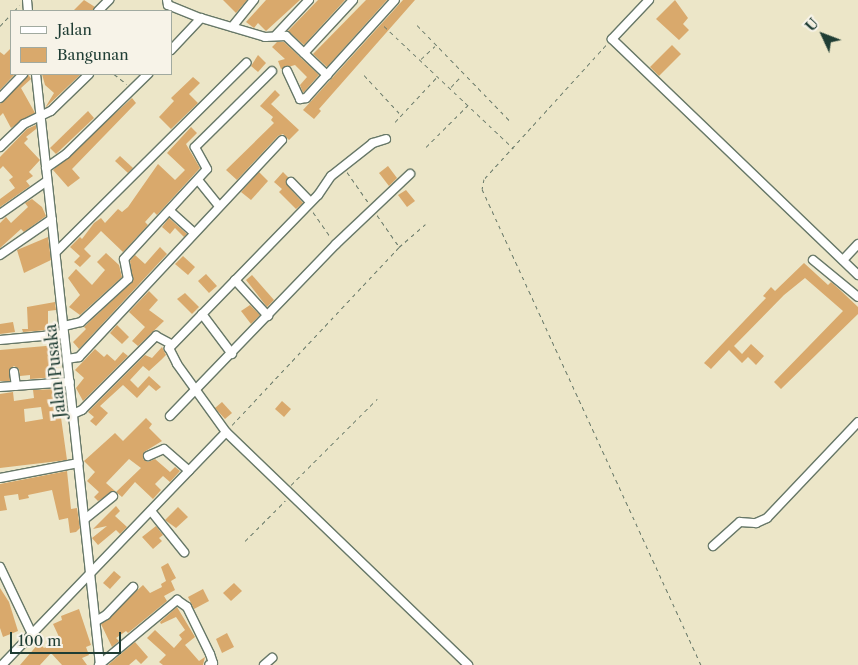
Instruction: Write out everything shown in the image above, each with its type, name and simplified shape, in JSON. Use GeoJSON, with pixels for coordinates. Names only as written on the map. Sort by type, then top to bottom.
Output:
{"type":"FeatureCollection","features":[{"type":"Feature","properties":{"kind":"street"},"geometry":{"type":"LineString","coordinates":[[99,10],[109,0]]}},
{"type":"Feature","properties":{"kind":"street"},"geometry":{"type":"LineString","coordinates":[[167,0],[168,5],[199,20],[265,37],[286,36],[327,74]]}},
{"type":"Feature","properties":{"kind":"street"},"geometry":{"type":"LineString","coordinates":[[232,27],[254,0]]}},
{"type":"Feature","properties":{"kind":"street"},"geometry":{"type":"LineString","coordinates":[[276,35],[309,0]]}},
{"type":"Feature","properties":{"kind":"street"},"geometry":{"type":"LineString","coordinates":[[304,53],[353,0]]}},
{"type":"Feature","properties":{"kind":"street"},"geometry":{"type":"LineString","coordinates":[[287,71],[299,97],[304,100],[395,0]]}},
{"type":"Feature","properties":{"kind":"street"},"geometry":{"type":"LineString","coordinates":[[649,0],[612,39],[858,275]]}},
{"type":"Feature","properties":{"kind":"street"},"geometry":{"type":"LineString","coordinates":[[172,49],[199,20]]}},
{"type":"Feature","properties":{"kind":"street"},"geometry":{"type":"LineString","coordinates":[[57,251],[246,63]]}},
{"type":"Feature","properties":{"kind":"street"},"geometry":{"type":"LineString","coordinates":[[0,340],[64,330],[82,322],[128,279],[124,259],[171,212],[208,167],[195,147],[272,71]]}},
{"type":"Feature","properties":{"kind":"street"},"geometry":{"type":"LineString","coordinates":[[0,98],[22,75]]}},
{"type":"Feature","properties":{"kind":"street","name":"Jalan Pusaka"},"geometry":{"type":"LineString","coordinates":[[36,75],[47,181],[57,251],[99,665]]}},
{"type":"Feature","properties":{"kind":"street"},"geometry":{"type":"LineString","coordinates":[[0,147],[24,124],[41,118],[88,75]]}},
{"type":"Feature","properties":{"kind":"street"},"geometry":{"type":"LineString","coordinates":[[46,168],[58,161],[147,75]]}},
{"type":"Feature","properties":{"kind":"street"},"geometry":{"type":"LineString","coordinates":[[386,139],[373,143],[337,170],[309,203],[171,344],[170,351],[196,392],[226,432],[468,665]]}},
{"type":"Feature","properties":{"kind":"street"},"geometry":{"type":"LineString","coordinates":[[67,359],[79,356],[282,140]]}},
{"type":"Feature","properties":{"kind":"street"},"geometry":{"type":"LineString","coordinates":[[170,416],[196,392],[336,244],[410,174]]}},
{"type":"Feature","properties":{"kind":"street"},"geometry":{"type":"LineString","coordinates":[[198,180],[219,206]]}},
{"type":"Feature","properties":{"kind":"street"},"geometry":{"type":"LineString","coordinates":[[0,214],[47,181]]}},
{"type":"Feature","properties":{"kind":"street"},"geometry":{"type":"LineString","coordinates":[[291,182],[309,203]]}},
{"type":"Feature","properties":{"kind":"street"},"geometry":{"type":"LineString","coordinates":[[171,212],[194,233]]}},
{"type":"Feature","properties":{"kind":"street"},"geometry":{"type":"LineString","coordinates":[[0,255],[52,220]]}},
{"type":"Feature","properties":{"kind":"street"},"geometry":{"type":"LineString","coordinates":[[843,260],[858,244]]}},
{"type":"Feature","properties":{"kind":"street"},"geometry":{"type":"LineString","coordinates":[[813,260],[858,297]]}},
{"type":"Feature","properties":{"kind":"street"},"geometry":{"type":"LineString","coordinates":[[235,280],[268,316]]}},
{"type":"Feature","properties":{"kind":"street"},"geometry":{"type":"LineString","coordinates":[[202,314],[232,354]]}},
{"type":"Feature","properties":{"kind":"street"},"geometry":{"type":"LineString","coordinates":[[73,414],[82,410],[156,336],[171,344]]}},
{"type":"Feature","properties":{"kind":"street"},"geometry":{"type":"LineString","coordinates":[[14,372],[16,386]]}},
{"type":"Feature","properties":{"kind":"street"},"geometry":{"type":"LineString","coordinates":[[0,387],[70,382]]}},
{"type":"Feature","properties":{"kind":"street"},"geometry":{"type":"LineString","coordinates":[[713,546],[740,522],[756,523],[767,518],[858,422]]}},
{"type":"Feature","properties":{"kind":"street"},"geometry":{"type":"LineString","coordinates":[[2,665],[226,432]]}},
{"type":"Feature","properties":{"kind":"street"},"geometry":{"type":"LineString","coordinates":[[148,456],[164,449],[189,471]]}},
{"type":"Feature","properties":{"kind":"street"},"geometry":{"type":"LineString","coordinates":[[0,478],[78,463]]}},
{"type":"Feature","properties":{"kind":"street"},"geometry":{"type":"LineString","coordinates":[[85,519],[113,496]]}},
{"type":"Feature","properties":{"kind":"street"},"geometry":{"type":"LineString","coordinates":[[151,511],[184,552]]}},
{"type":"Feature","properties":{"kind":"street"},"geometry":{"type":"LineString","coordinates":[[0,567],[3,583],[32,634]]}},
{"type":"Feature","properties":{"kind":"street"},"geometry":{"type":"LineString","coordinates":[[96,621],[106,615],[133,587]]}},
{"type":"Feature","properties":{"kind":"street"},"geometry":{"type":"LineString","coordinates":[[99,665],[177,600],[187,607],[210,654],[213,663],[210,665]]}},
{"type":"Feature","properties":{"kind":"street"},"geometry":{"type":"LineString","coordinates":[[264,665],[272,658]]}},
{"type":"Feature","properties":{"kind":"path"},"geometry":{"type":"LineString","coordinates":[[0,26],[10,15]]}},
{"type":"Feature","properties":{"kind":"path"},"geometry":{"type":"LineString","coordinates":[[377,20],[421,59],[513,148]]}},
{"type":"Feature","properties":{"kind":"path"},"geometry":{"type":"LineString","coordinates":[[417,25],[462,75],[511,122]]}},
{"type":"Feature","properties":{"kind":"path"},"geometry":{"type":"LineString","coordinates":[[612,39],[484,179],[482,189],[701,665]]}},
{"type":"Feature","properties":{"kind":"path"},"geometry":{"type":"LineString","coordinates":[[421,59],[436,46]]}},
{"type":"Feature","properties":{"kind":"path"},"geometry":{"type":"LineString","coordinates":[[115,75],[134,88]]}},
{"type":"Feature","properties":{"kind":"path"},"geometry":{"type":"LineString","coordinates":[[364,75],[401,116]]}},
{"type":"Feature","properties":{"kind":"path"},"geometry":{"type":"LineString","coordinates":[[450,88],[462,75]]}},
{"type":"Feature","properties":{"kind":"path"},"geometry":{"type":"LineString","coordinates":[[395,122],[438,76]]}},
{"type":"Feature","properties":{"kind":"path"},"geometry":{"type":"LineString","coordinates":[[426,147],[468,105]]}},
{"type":"Feature","properties":{"kind":"path"},"geometry":{"type":"LineString","coordinates":[[309,203],[336,244]]}},
{"type":"Feature","properties":{"kind":"path"},"geometry":{"type":"LineString","coordinates":[[226,432],[399,247],[425,224]]}},
{"type":"Feature","properties":{"kind":"path"},"geometry":{"type":"LineString","coordinates":[[245,541],[377,399]]}},
{"type":"Feature","properties":{"kind":"building"},"geometry":{"type":"Polygon","coordinates":[[[84,0],[95,7],[93,10],[74,10],[84,0]]]}},
{"type":"Feature","properties":{"kind":"building"},"geometry":{"type":"Polygon","coordinates":[[[223,0],[247,0],[236,13],[223,0]]]}},
{"type":"Feature","properties":{"kind":"building"},"geometry":{"type":"Polygon","coordinates":[[[266,0],[300,0],[266,31],[258,23],[254,28],[246,22],[266,0]]]}},
{"type":"Feature","properties":{"kind":"building"},"geometry":{"type":"Polygon","coordinates":[[[318,0],[345,0],[304,45],[288,31],[318,0]]]}},
{"type":"Feature","properties":{"kind":"building"},"geometry":{"type":"Polygon","coordinates":[[[366,0],[387,0],[327,67],[313,54],[366,0]]]}},
{"type":"Feature","properties":{"kind":"building"},"geometry":{"type":"Polygon","coordinates":[[[403,0],[415,0],[319,109],[321,111],[314,119],[303,110],[403,0]]]}},
{"type":"Feature","properties":{"kind":"building"},"geometry":{"type":"Polygon","coordinates":[[[675,0],[688,18],[683,24],[689,30],[679,40],[656,19],[675,0]]]}},
{"type":"Feature","properties":{"kind":"building"},"geometry":{"type":"Polygon","coordinates":[[[277,42],[284,42],[319,75],[303,93],[300,85],[307,77],[295,65],[281,69],[278,61],[285,59],[272,47],[277,42]]]}},
{"type":"Feature","properties":{"kind":"building"},"geometry":{"type":"Polygon","coordinates":[[[672,45],[681,54],[659,76],[650,67],[672,45]]]}},
{"type":"Feature","properties":{"kind":"building"},"geometry":{"type":"Polygon","coordinates":[[[10,49],[10,75],[14,75],[0,90],[0,52],[4,55],[10,49]]]}},
{"type":"Feature","properties":{"kind":"building"},"geometry":{"type":"Polygon","coordinates":[[[258,55],[266,63],[258,72],[251,66],[258,55]]]}},
{"type":"Feature","properties":{"kind":"building"},"geometry":{"type":"Polygon","coordinates":[[[29,75],[31,79],[21,88],[35,113],[11,128],[3,113],[0,116],[0,104],[29,75]]]}},
{"type":"Feature","properties":{"kind":"building"},"geometry":{"type":"Polygon","coordinates":[[[42,75],[80,75],[45,108],[54,93],[45,85],[42,75]]]}},
{"type":"Feature","properties":{"kind":"building"},"geometry":{"type":"Polygon","coordinates":[[[193,77],[200,83],[189,94],[198,103],[171,129],[159,117],[174,101],[171,98],[193,77]]]}},
{"type":"Feature","properties":{"kind":"building"},"geometry":{"type":"Polygon","coordinates":[[[275,90],[280,95],[271,104],[299,130],[289,140],[283,134],[278,136],[237,180],[226,170],[274,123],[271,120],[273,117],[260,106],[275,90]]]}},
{"type":"Feature","properties":{"kind":"building"},"geometry":{"type":"Polygon","coordinates":[[[132,98],[136,103],[72,169],[80,178],[68,187],[53,170],[132,98]]]}},
{"type":"Feature","properties":{"kind":"building"},"geometry":{"type":"Polygon","coordinates":[[[88,111],[94,118],[56,154],[50,148],[88,111]]]}},
{"type":"Feature","properties":{"kind":"building"},"geometry":{"type":"Polygon","coordinates":[[[36,125],[36,129],[26,137],[28,139],[24,143],[40,160],[29,172],[33,176],[26,181],[30,186],[0,207],[0,199],[15,188],[9,180],[13,177],[3,166],[0,169],[0,157],[27,129],[36,125]]]}},
{"type":"Feature","properties":{"kind":"building"},"geometry":{"type":"Polygon","coordinates":[[[191,127],[197,133],[186,144],[200,168],[157,215],[154,212],[145,222],[148,225],[123,252],[101,231],[84,249],[91,256],[80,267],[74,262],[80,256],[70,247],[80,237],[82,239],[94,223],[101,218],[105,223],[118,209],[122,212],[128,207],[158,164],[175,180],[185,170],[167,153],[191,127]]]}},
{"type":"Feature","properties":{"kind":"building"},"geometry":{"type":"Polygon","coordinates":[[[120,156],[133,168],[128,173],[115,161],[120,156]]]}},
{"type":"Feature","properties":{"kind":"building"},"geometry":{"type":"Polygon","coordinates":[[[388,166],[397,178],[389,186],[379,173],[388,166]]]}},
{"type":"Feature","properties":{"kind":"building"},"geometry":{"type":"Polygon","coordinates":[[[259,172],[268,181],[251,200],[241,192],[259,172]]]}},
{"type":"Feature","properties":{"kind":"building"},"geometry":{"type":"Polygon","coordinates":[[[283,172],[288,177],[287,185],[303,203],[296,209],[279,192],[282,189],[274,182],[283,172]]]}},
{"type":"Feature","properties":{"kind":"building"},"geometry":{"type":"Polygon","coordinates":[[[406,190],[415,201],[407,207],[398,195],[406,190]]]}},
{"type":"Feature","properties":{"kind":"building"},"geometry":{"type":"Polygon","coordinates":[[[32,199],[42,207],[46,216],[24,232],[21,229],[0,248],[0,223],[6,217],[11,223],[28,207],[25,203],[32,199]]]}},
{"type":"Feature","properties":{"kind":"building"},"geometry":{"type":"Polygon","coordinates":[[[169,218],[187,234],[184,237],[175,228],[170,234],[162,227],[169,218]]]}},
{"type":"Feature","properties":{"kind":"building"},"geometry":{"type":"Polygon","coordinates":[[[48,237],[51,260],[24,273],[17,250],[48,237]]]}},
{"type":"Feature","properties":{"kind":"building"},"geometry":{"type":"Polygon","coordinates":[[[160,247],[167,254],[79,349],[73,342],[86,329],[84,327],[133,281],[130,261],[135,255],[145,264],[160,247]]]}},
{"type":"Feature","properties":{"kind":"building"},"geometry":{"type":"Polygon","coordinates":[[[106,253],[119,265],[122,277],[80,315],[69,307],[80,295],[68,278],[76,269],[92,285],[105,270],[97,262],[106,253]]]}},
{"type":"Feature","properties":{"kind":"building"},"geometry":{"type":"Polygon","coordinates":[[[183,256],[195,267],[188,275],[175,264],[183,256]]]}},
{"type":"Feature","properties":{"kind":"building"},"geometry":{"type":"Polygon","coordinates":[[[804,263],[828,285],[831,282],[839,289],[858,307],[858,314],[781,389],[774,382],[843,311],[805,278],[784,295],[734,346],[742,354],[751,344],[764,356],[756,365],[748,357],[742,363],[729,350],[711,369],[704,363],[766,298],[763,296],[771,287],[775,291],[804,263]]]}},
{"type":"Feature","properties":{"kind":"building"},"geometry":{"type":"Polygon","coordinates":[[[206,274],[217,286],[209,293],[198,281],[206,274]]]}},
{"type":"Feature","properties":{"kind":"building"},"geometry":{"type":"Polygon","coordinates":[[[252,275],[274,300],[267,307],[246,280],[252,275]]]}},
{"type":"Feature","properties":{"kind":"building"},"geometry":{"type":"Polygon","coordinates":[[[149,291],[158,300],[149,310],[164,321],[138,346],[132,341],[145,327],[129,312],[149,291]]]}},
{"type":"Feature","properties":{"kind":"building"},"geometry":{"type":"Polygon","coordinates":[[[185,293],[199,307],[192,314],[177,299],[185,293]]]}},
{"type":"Feature","properties":{"kind":"building"},"geometry":{"type":"Polygon","coordinates":[[[55,302],[56,310],[48,311],[48,330],[23,332],[22,329],[28,329],[27,307],[55,302]]]}},
{"type":"Feature","properties":{"kind":"building"},"geometry":{"type":"Polygon","coordinates":[[[250,305],[260,315],[251,324],[241,311],[250,305]]]}},
{"type":"Feature","properties":{"kind":"building"},"geometry":{"type":"Polygon","coordinates":[[[13,322],[15,332],[0,334],[0,324],[13,322]]]}},
{"type":"Feature","properties":{"kind":"building"},"geometry":{"type":"Polygon","coordinates":[[[117,325],[129,337],[122,344],[110,333],[117,325]]]}},
{"type":"Feature","properties":{"kind":"building"},"geometry":{"type":"Polygon","coordinates":[[[57,345],[57,377],[30,379],[30,375],[20,376],[19,369],[14,366],[9,370],[10,381],[0,381],[0,350],[57,345]]]}},
{"type":"Feature","properties":{"kind":"building"},"geometry":{"type":"Polygon","coordinates":[[[162,347],[166,355],[149,371],[143,366],[130,380],[138,388],[149,376],[161,387],[156,391],[149,385],[137,398],[123,385],[100,406],[108,413],[96,426],[90,421],[94,417],[88,412],[145,355],[152,358],[162,347]]]}},
{"type":"Feature","properties":{"kind":"building"},"geometry":{"type":"Polygon","coordinates":[[[95,349],[104,357],[107,354],[115,361],[123,352],[128,356],[83,401],[76,388],[84,378],[75,370],[95,349]]]}},
{"type":"Feature","properties":{"kind":"building"},"geometry":{"type":"Polygon","coordinates":[[[57,389],[67,460],[0,468],[0,394],[13,392],[14,401],[34,398],[33,390],[57,389]],[[41,407],[24,409],[25,422],[43,419],[41,407]]]}},
{"type":"Feature","properties":{"kind":"building"},"geometry":{"type":"Polygon","coordinates":[[[282,401],[291,409],[284,417],[275,409],[282,401]]]}},
{"type":"Feature","properties":{"kind":"building"},"geometry":{"type":"Polygon","coordinates":[[[222,402],[232,413],[225,419],[215,408],[222,402]]]}},
{"type":"Feature","properties":{"kind":"building"},"geometry":{"type":"Polygon","coordinates":[[[146,418],[152,424],[149,428],[162,441],[144,452],[143,459],[148,462],[155,459],[170,472],[175,467],[180,471],[170,482],[163,476],[155,484],[161,490],[153,499],[135,482],[122,497],[116,492],[141,468],[129,459],[106,483],[115,491],[98,501],[94,497],[99,492],[87,481],[95,472],[84,461],[115,433],[123,441],[146,418]]]}},
{"type":"Feature","properties":{"kind":"building"},"geometry":{"type":"Polygon","coordinates":[[[67,471],[71,509],[77,508],[80,528],[76,532],[70,533],[68,518],[59,520],[52,490],[28,495],[29,498],[19,500],[18,494],[4,496],[7,510],[0,511],[0,484],[67,471]]]}},
{"type":"Feature","properties":{"kind":"building"},"geometry":{"type":"Polygon","coordinates":[[[116,506],[120,511],[115,516],[127,527],[120,534],[116,530],[98,545],[92,538],[107,526],[93,529],[116,506]]]}},
{"type":"Feature","properties":{"kind":"building"},"geometry":{"type":"Polygon","coordinates":[[[178,507],[188,517],[176,528],[165,520],[178,507]]]}},
{"type":"Feature","properties":{"kind":"building"},"geometry":{"type":"Polygon","coordinates":[[[156,526],[163,535],[159,538],[162,541],[153,549],[142,537],[156,526]]]}},
{"type":"Feature","properties":{"kind":"building"},"geometry":{"type":"Polygon","coordinates":[[[168,563],[176,578],[171,581],[175,590],[164,596],[167,601],[128,633],[126,631],[116,638],[119,641],[112,647],[101,624],[143,585],[150,593],[162,587],[161,584],[166,581],[161,567],[168,563]]]}},
{"type":"Feature","properties":{"kind":"building"},"geometry":{"type":"Polygon","coordinates":[[[114,571],[121,577],[110,589],[103,583],[114,571]]]}},
{"type":"Feature","properties":{"kind":"building"},"geometry":{"type":"Polygon","coordinates":[[[234,583],[242,591],[231,601],[223,593],[234,583]]]}},
{"type":"Feature","properties":{"kind":"building"},"geometry":{"type":"Polygon","coordinates":[[[0,588],[9,602],[18,631],[3,637],[0,628],[0,588]]]}},
{"type":"Feature","properties":{"kind":"building"},"geometry":{"type":"Polygon","coordinates":[[[203,589],[209,601],[194,609],[188,597],[203,589]]]}},
{"type":"Feature","properties":{"kind":"building"},"geometry":{"type":"Polygon","coordinates":[[[177,607],[195,637],[185,645],[199,661],[205,657],[203,665],[163,665],[159,662],[166,655],[147,638],[155,630],[174,648],[182,639],[179,635],[185,630],[176,617],[161,624],[160,622],[177,607]]]}},
{"type":"Feature","properties":{"kind":"building"},"geometry":{"type":"Polygon","coordinates":[[[79,609],[91,645],[86,647],[89,655],[82,658],[87,665],[62,665],[51,653],[40,665],[20,665],[39,643],[44,648],[60,639],[53,624],[62,620],[61,616],[79,609]]]}},
{"type":"Feature","properties":{"kind":"building"},"geometry":{"type":"Polygon","coordinates":[[[227,633],[234,647],[222,653],[216,639],[227,633]]]}},
{"type":"Feature","properties":{"kind":"building"},"geometry":{"type":"Polygon","coordinates":[[[135,642],[148,657],[141,664],[136,659],[129,665],[108,665],[135,642]]]}}]}
